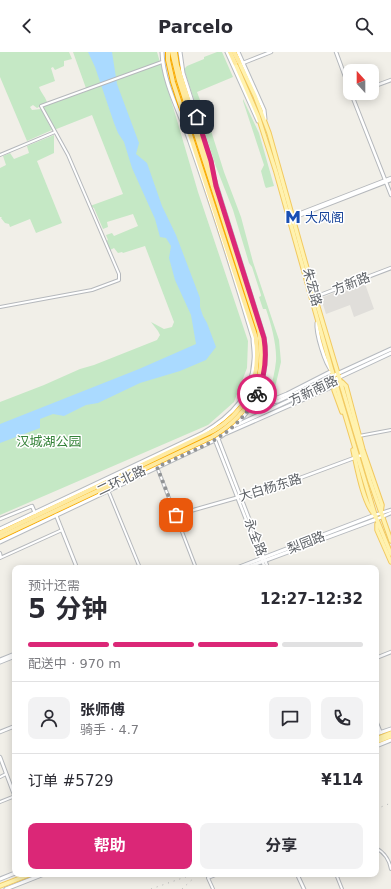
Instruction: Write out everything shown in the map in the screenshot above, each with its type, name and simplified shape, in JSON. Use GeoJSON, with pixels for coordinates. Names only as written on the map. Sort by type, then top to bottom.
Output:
{"type":"FeatureCollection","features":[{"type":"Feature","properties":{"kind":"highway","name":"二环北路"},"geometry":{"type":"LineString","coordinates":[[0,533],[217,429],[234,416],[251,390],[257,363],[258,351],[256,338],[173,82],[167,52]]}},
{"type":"Feature","properties":{"kind":"highway","name":"二环北路"},"geometry":{"type":"LineString","coordinates":[[0,537],[223,431],[237,419],[250,402],[256,389],[260,373],[262,348],[255,317],[214,185],[180,86],[172,52]]}},
{"type":"Feature","properties":{"kind":"highway"},"geometry":{"type":"LineString","coordinates":[[175,52],[177,65],[212,174],[214,185]]}},
{"type":"Feature","properties":{"kind":"highway"},"geometry":{"type":"LineString","coordinates":[[230,52],[239,62]]}},
{"type":"Feature","properties":{"kind":"highway"},"geometry":{"type":"LineString","coordinates":[[234,52],[239,62]]}},
{"type":"Feature","properties":{"kind":"main road"},"geometry":{"type":"LineString","coordinates":[[0,529],[220,423],[236,408],[250,382],[254,359],[253,338],[163,62],[162,52]]}},
{"type":"Feature","properties":{"kind":"main road"},"geometry":{"type":"LineString","coordinates":[[180,52],[183,72],[212,165],[214,185],[264,338],[264,373],[259,389],[247,413],[236,426],[224,435]]}},
{"type":"Feature","properties":{"kind":"main road","name":"朱宏路"},"geometry":{"type":"LineString","coordinates":[[227,52],[262,128]]}},
{"type":"Feature","properties":{"kind":"main road"},"geometry":{"type":"LineString","coordinates":[[238,52],[239,62]]}},
{"type":"Feature","properties":{"kind":"main road","name":"朱宏路"},"geometry":{"type":"LineString","coordinates":[[239,62],[276,172],[356,458],[389,554]]}},
{"type":"Feature","properties":{"kind":"main road","name":"朱宏路"},"geometry":{"type":"LineString","coordinates":[[239,62],[265,121],[360,448],[364,456],[378,507],[391,540]]}},
{"type":"Feature","properties":{"kind":"main road"},"geometry":{"type":"LineString","coordinates":[[212,165],[212,174]]}},
{"type":"Feature","properties":{"kind":"main road","name":"方新南路"},"geometry":{"type":"LineString","coordinates":[[259,389],[260,394],[265,400],[269,401],[276,399],[391,348]]}},
{"type":"Feature","properties":{"kind":"main road","name":"方新南路"},"geometry":{"type":"LineString","coordinates":[[236,426],[391,354]]}},
{"type":"Feature","properties":{"kind":"main road"},"geometry":{"type":"LineString","coordinates":[[340,379],[346,386],[364,456]]}},
{"type":"Feature","properties":{"kind":"main road"},"geometry":{"type":"LineString","coordinates":[[0,542],[224,435],[336,385]]}},
{"type":"Feature","properties":{"kind":"main road","name":"梨园路"},"geometry":{"type":"LineString","coordinates":[[247,565],[376,518]]}},
{"type":"Feature","properties":{"kind":"main road"},"geometry":{"type":"LineString","coordinates":[[389,554],[391,559]]}},
{"type":"Feature","properties":{"kind":"main road"},"geometry":{"type":"LineString","coordinates":[[389,554],[391,562]]}},
{"type":"Feature","properties":{"kind":"main road","name":"梨园路"},"geometry":{"type":"LineString","coordinates":[[252,565],[263,560]]}},
{"type":"Feature","properties":{"kind":"main road"},"geometry":{"type":"LineString","coordinates":[[0,661],[12,656]]}},
{"type":"Feature","properties":{"kind":"main road"},"geometry":{"type":"LineString","coordinates":[[381,732],[391,729]]}},
{"type":"Feature","properties":{"kind":"main road"},"geometry":{"type":"LineString","coordinates":[[379,739],[391,734]]}},
{"type":"Feature","properties":{"kind":"main road"},"geometry":{"type":"LineString","coordinates":[[379,745],[391,740]]}},
{"type":"Feature","properties":{"kind":"main road"},"geometry":{"type":"LineString","coordinates":[[0,879],[12,874]]}},
{"type":"Feature","properties":{"kind":"main road"},"geometry":{"type":"LineString","coordinates":[[0,885],[18,877]]}},
{"type":"Feature","properties":{"kind":"main road"},"geometry":{"type":"LineString","coordinates":[[0,885],[23,877]]}},
{"type":"Feature","properties":{"kind":"main road"},"geometry":{"type":"LineString","coordinates":[[6,889],[36,877]]}},
{"type":"Feature","properties":{"kind":"street"},"geometry":{"type":"LineString","coordinates":[[239,62],[271,52]]}},
{"type":"Feature","properties":{"kind":"street"},"geometry":{"type":"LineString","coordinates":[[336,52],[343,71]]}},
{"type":"Feature","properties":{"kind":"street"},"geometry":{"type":"LineString","coordinates":[[0,307],[92,290],[119,280],[119,274],[75,170],[41,106],[163,62]]}},
{"type":"Feature","properties":{"kind":"street"},"geometry":{"type":"LineString","coordinates":[[379,84],[391,80]]}},
{"type":"Feature","properties":{"kind":"street"},"geometry":{"type":"LineString","coordinates":[[354,100],[391,195]]}},
{"type":"Feature","properties":{"kind":"street"},"geometry":{"type":"LineString","coordinates":[[0,155],[55,132]]}},
{"type":"Feature","properties":{"kind":"street"},"geometry":{"type":"LineString","coordinates":[[293,217],[391,179]]}},
{"type":"Feature","properties":{"kind":"street","name":"方新路"},"geometry":{"type":"LineString","coordinates":[[311,299],[391,268]]}},
{"type":"Feature","properties":{"kind":"street"},"geometry":{"type":"LineString","coordinates":[[359,436],[391,430]]}},
{"type":"Feature","properties":{"kind":"street","name":"永全路"},"geometry":{"type":"LineString","coordinates":[[217,439],[264,565]]}},
{"type":"Feature","properties":{"kind":"street","name":"大白杨东路"},"geometry":{"type":"LineString","coordinates":[[176,515],[300,478],[364,456]]}},
{"type":"Feature","properties":{"kind":"street"},"geometry":{"type":"LineString","coordinates":[[157,467],[195,565]]}},
{"type":"Feature","properties":{"kind":"street"},"geometry":{"type":"LineString","coordinates":[[108,490],[139,565]]}},
{"type":"Feature","properties":{"kind":"street"},"geometry":{"type":"LineString","coordinates":[[0,519],[32,506],[35,513]]}},
{"type":"Feature","properties":{"kind":"street"},"geometry":{"type":"LineString","coordinates":[[376,518],[391,511]]}},
{"type":"Feature","properties":{"kind":"street"},"geometry":{"type":"LineString","coordinates":[[56,515],[75,565]]}},
{"type":"Feature","properties":{"kind":"street"},"geometry":{"type":"LineString","coordinates":[[0,553],[1,558],[62,530]]}},
{"type":"Feature","properties":{"kind":"street","name":"永全路"},"geometry":{"type":"LineString","coordinates":[[263,560],[266,565]]}},
{"type":"Feature","properties":{"kind":"street"},"geometry":{"type":"LineString","coordinates":[[379,657],[391,652]]}},
{"type":"Feature","properties":{"kind":"street"},"geometry":{"type":"LineString","coordinates":[[0,732],[12,727]]}},
{"type":"Feature","properties":{"kind":"street"},"geometry":{"type":"LineString","coordinates":[[379,727],[381,732]]}},
{"type":"Feature","properties":{"kind":"street"},"geometry":{"type":"LineString","coordinates":[[0,757],[12,789]]}},
{"type":"Feature","properties":{"kind":"street"},"geometry":{"type":"LineString","coordinates":[[0,777],[6,774]]}},
{"type":"Feature","properties":{"kind":"street"},"geometry":{"type":"LineString","coordinates":[[0,802],[12,797]]}},
{"type":"Feature","properties":{"kind":"street"},"geometry":{"type":"LineString","coordinates":[[379,850],[387,858],[391,869]]}},
{"type":"Feature","properties":{"kind":"street"},"geometry":{"type":"LineString","coordinates":[[210,877],[208,878],[213,889]]}},
{"type":"Feature","properties":{"kind":"street"},"geometry":{"type":"LineString","coordinates":[[298,877],[304,889]]}},
{"type":"Feature","properties":{"kind":"street"},"geometry":{"type":"LineString","coordinates":[[337,877],[342,889]]}},
{"type":"Feature","properties":{"kind":"shaded area"},"geometry":{"type":"Polygon","coordinates":[[[364,281],[374,309],[354,317],[350,305],[326,314],[321,298],[364,281]]]}},
{"type":"Feature","properties":{"kind":"green space"},"geometry":{"type":"Polygon","coordinates":[[[0,52],[69,52],[72,59],[64,61],[64,66],[55,70],[53,67],[51,68],[55,81],[39,87],[47,102],[37,108],[33,105],[30,107],[32,110],[41,109],[52,130],[27,141],[0,77],[0,52]]]}},
{"type":"Feature","properties":{"kind":"green space","name":"汉城湖公园"},"geometry":{"type":"Polygon","coordinates":[[[73,52],[157,52],[198,192],[248,341],[247,368],[234,402],[208,425],[0,515],[0,402],[80,369],[157,340],[160,335],[151,322],[164,329],[172,327],[174,322],[145,246],[123,253],[118,253],[114,248],[108,251],[104,242],[108,240],[106,235],[112,233],[114,236],[138,226],[133,214],[107,222],[108,227],[103,229],[94,208],[90,206],[123,194],[92,115],[54,130],[42,107],[87,91],[73,52]]]}},
{"type":"Feature","properties":{"kind":"green space"},"geometry":{"type":"Polygon","coordinates":[[[217,52],[222,52],[233,77],[197,92],[203,108],[207,107],[210,112],[208,121],[224,172],[241,217],[253,262],[279,340],[281,362],[274,392],[269,394],[276,361],[276,348],[272,328],[266,309],[263,309],[259,297],[261,295],[252,267],[249,263],[233,210],[215,164],[184,69],[187,66],[204,59],[204,57],[217,52]]]}},
{"type":"Feature","properties":{"kind":"green space"},"geometry":{"type":"Polygon","coordinates":[[[243,99],[259,133],[274,186],[266,188],[265,186],[261,171],[264,165],[243,99]]]}},
{"type":"Feature","properties":{"kind":"green space"},"geometry":{"type":"Polygon","coordinates":[[[54,135],[54,153],[37,161],[62,223],[36,233],[30,219],[10,227],[9,224],[5,223],[1,218],[2,217],[0,217],[0,168],[6,165],[3,156],[10,153],[14,159],[29,153],[27,146],[54,135]]]}},
{"type":"Feature","properties":{"kind":"water"},"geometry":{"type":"Polygon","coordinates":[[[88,52],[112,52],[117,84],[139,143],[136,154],[147,163],[162,206],[176,235],[200,298],[200,307],[216,347],[206,360],[180,371],[140,383],[98,403],[86,405],[64,416],[53,414],[40,419],[40,428],[0,443],[0,424],[139,369],[196,344],[191,315],[175,280],[169,258],[171,246],[166,238],[160,237],[155,219],[132,168],[124,142],[114,123],[95,67],[88,52]]]}},
{"type":"Feature","properties":{"kind":"railway"},"geometry":{"type":"LineString","coordinates":[[379,808],[391,803]]}},
{"type":"Feature","properties":{"kind":"railway"},"geometry":{"type":"LineString","coordinates":[[151,889],[185,877]]}},
{"type":"Feature","properties":{"kind":"railway"},"geometry":{"type":"LineString","coordinates":[[182,889],[195,877]]}},
{"type":"Feature","properties":{"kind":"way so far"},"geometry":{"type":"LineString","coordinates":[[176,515],[157,467],[227,433],[236,426],[247,413],[257,394]]}},
{"type":"Feature","properties":{"kind":"place","name":"大风阁"},"geometry":{"type":"Point","coordinates":[293,217]}},
{"type":"Feature","properties":{"kind":"route"},"geometry":{"type":"LineString","coordinates":[[197,117],[211,161],[216,186],[264,338],[266,351],[264,373],[257,394]]}}]}
